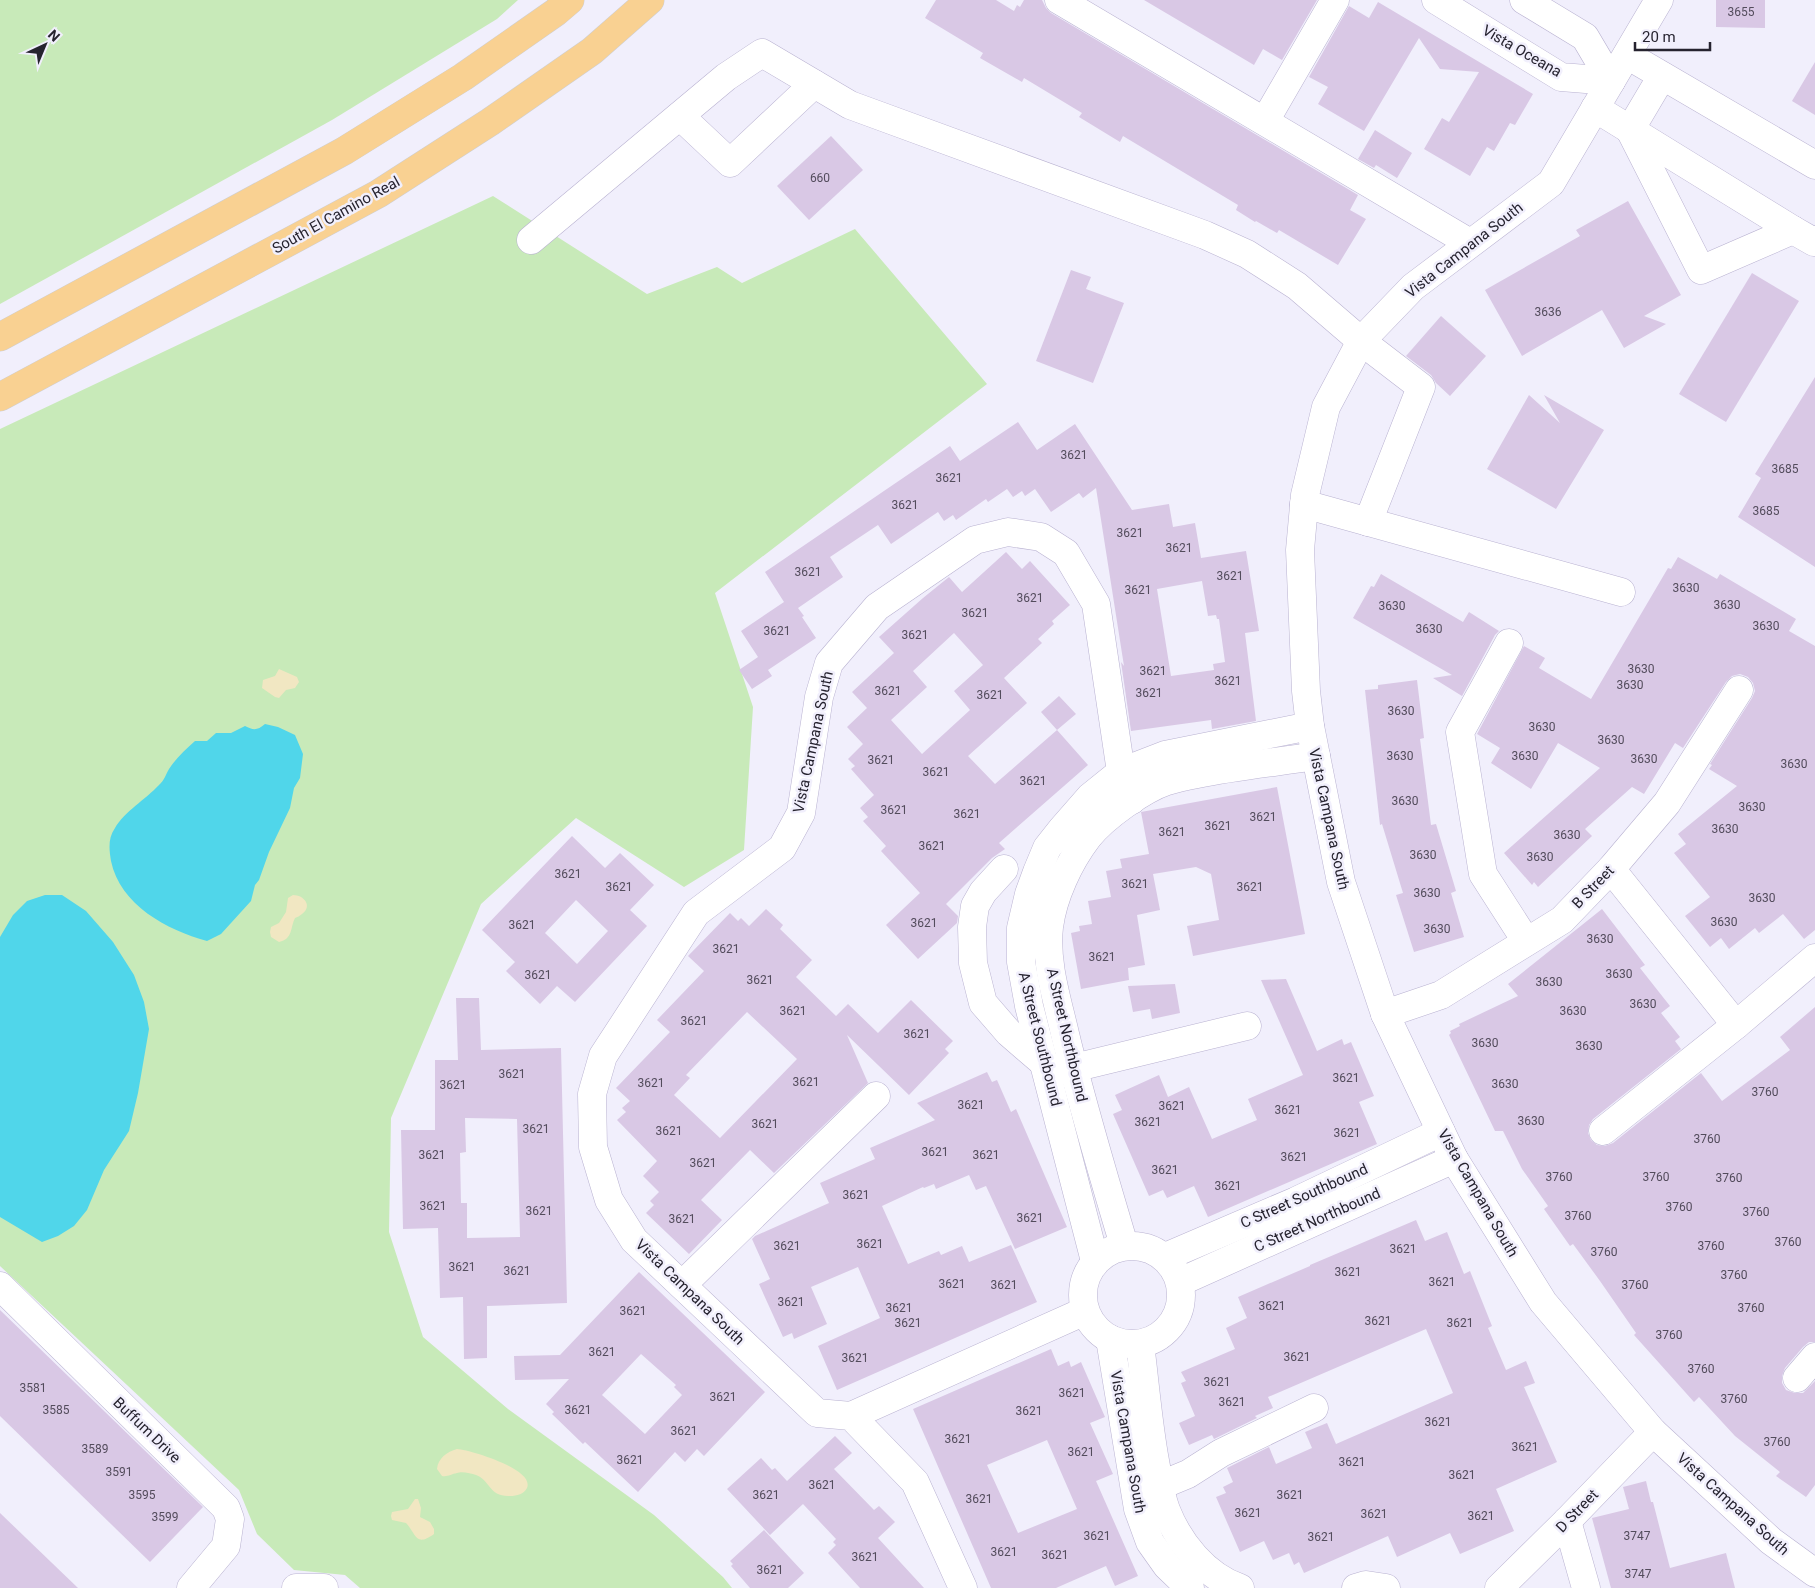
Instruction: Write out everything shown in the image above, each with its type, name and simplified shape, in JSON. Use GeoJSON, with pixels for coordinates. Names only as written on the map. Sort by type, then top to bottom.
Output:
{"type":"FeatureCollection","features":[{"type":"Feature","properties":{"kind":"main road"},"geometry":{"type":"LineString","coordinates":[[0,337],[344,151],[463,77],[556,12],[570,0]]}},
{"type":"Feature","properties":{"kind":"main road","name":"South El Camino Real"},"geometry":{"type":"LineString","coordinates":[[0,397],[378,194],[490,122],[592,51],[650,0]]}},
{"type":"Feature","properties":{"kind":"street"},"geometry":{"type":"LineString","coordinates":[[1059,0],[1088,7],[1265,121],[1470,243]]}},
{"type":"Feature","properties":{"kind":"street"},"geometry":{"type":"LineString","coordinates":[[1265,121],[1336,0]]}},
{"type":"Feature","properties":{"kind":"street","name":"Vista Oceana"},"geometry":{"type":"LineString","coordinates":[[1436,0],[1561,77],[1611,82]]}},
{"type":"Feature","properties":{"kind":"street"},"geometry":{"type":"LineString","coordinates":[[1524,0],[1585,37],[1611,82]]}},
{"type":"Feature","properties":{"kind":"street","name":"Vista Campana South"},"geometry":{"type":"LineString","coordinates":[[1659,0],[1551,183],[1413,286],[1361,341],[1326,407],[1305,495],[1300,550],[1306,691],[1310,726],[1341,882],[1385,1014],[1454,1159],[1543,1302],[1653,1432],[1771,1541],[1815,1573]]}},
{"type":"Feature","properties":{"kind":"street"},"geometry":{"type":"LineString","coordinates":[[531,240],[726,78],[762,53],[850,105],[1205,235],[1248,254],[1297,286],[1361,341],[1421,387],[1368,522]]}},
{"type":"Feature","properties":{"kind":"street"},"geometry":{"type":"LineString","coordinates":[[1626,55],[1815,165]]}},
{"type":"Feature","properties":{"kind":"street"},"geometry":{"type":"LineString","coordinates":[[1630,130],[1662,76]]}},
{"type":"Feature","properties":{"kind":"street"},"geometry":{"type":"LineString","coordinates":[[680,116],[730,163],[814,84]]}},
{"type":"Feature","properties":{"kind":"street"},"geometry":{"type":"LineString","coordinates":[[1595,108],[1804,235]]}},
{"type":"Feature","properties":{"kind":"street"},"geometry":{"type":"LineString","coordinates":[[1630,130],[1701,270],[1804,235]]}},
{"type":"Feature","properties":{"kind":"street"},"geometry":{"type":"LineString","coordinates":[[1304,504],[1621,592]]}},
{"type":"Feature","properties":{"kind":"street","name":"Vista Campana South"},"geometry":{"type":"LineString","coordinates":[[1085,1311],[852,1416],[817,1413],[634,1240],[610,1200],[594,1147],[592,1094],[603,1056],[696,914],[782,848],[801,813],[819,697],[829,663],[877,607],[975,540],[1008,532],[1016,533],[1041,537],[1066,553],[1096,604],[1121,772],[1132,800]]}},
{"type":"Feature","properties":{"kind":"street"},"geometry":{"type":"LineString","coordinates":[[1509,643],[1460,732],[1484,874],[1526,941]]}},
{"type":"Feature","properties":{"kind":"street","name":"B Street"},"geometry":{"type":"LineString","coordinates":[[1385,1014],[1441,995],[1562,920],[1611,869],[1667,803],[1739,690]]}},
{"type":"Feature","properties":{"kind":"street","name":"A Street Southbound"},"geometry":{"type":"LineString","coordinates":[[1095,1261],[1056,1069],[1029,1006],[1021,962],[1021,928],[1029,894],[1047,848],[1090,797],[1121,772],[1165,755],[1310,726]]}},
{"type":"Feature","properties":{"kind":"street","name":"A Street Northbound"},"geometry":{"type":"LineString","coordinates":[[1124,1245],[1056,1069],[1054,990],[1048,956],[1049,926],[1055,901],[1069,869],[1089,837],[1114,814],[1144,791],[1168,781],[1214,770],[1316,756]]}},
{"type":"Feature","properties":{"kind":"street"},"geometry":{"type":"LineString","coordinates":[[1004,869],[983,892],[975,906],[972,927],[973,963],[983,1003],[1009,1033],[1056,1069],[1247,1026]]}},
{"type":"Feature","properties":{"kind":"street"},"geometry":{"type":"LineString","coordinates":[[1611,869],[1736,1025]]}},
{"type":"Feature","properties":{"kind":"street"},"geometry":{"type":"LineString","coordinates":[[1603,1131],[1736,1025],[1815,958]]}},
{"type":"Feature","properties":{"kind":"street"},"geometry":{"type":"LineString","coordinates":[[682,1285],[876,1096]]}},
{"type":"Feature","properties":{"kind":"street","name":"C Street Southbound"},"geometry":{"type":"LineString","coordinates":[[1165,1257],[1296,1201],[1441,1132]]}},
{"type":"Feature","properties":{"kind":"street","name":"C Street Northbound"},"geometry":{"type":"LineString","coordinates":[[1180,1282],[1454,1159]]}},
{"type":"Feature","properties":{"kind":"street"},"geometry":{"type":"LineString","coordinates":[[1124,1245],[1146,1246],[1165,1257],[1180,1282],[1180,1309],[1166,1332],[1140,1344],[1110,1340],[1095,1328],[1085,1311],[1083,1284],[1095,1261],[1124,1245]]}},
{"type":"Feature","properties":{"kind":"street","name":"Buffum Drive"},"geometry":{"type":"LineString","coordinates":[[0,1286],[226,1508],[230,1519],[226,1546],[192,1588]]}},
{"type":"Feature","properties":{"kind":"street","name":"Vista Campana South"},"geometry":{"type":"LineString","coordinates":[[1110,1340],[1147,1488],[1166,1510],[1178,1534],[1192,1555],[1224,1582],[1238,1588]]}},
{"type":"Feature","properties":{"kind":"street","name":"Vista Campana South"},"geometry":{"type":"LineString","coordinates":[[1140,1344],[1151,1439],[1147,1488],[1138,1508],[1150,1542],[1167,1566],[1190,1588]]}},
{"type":"Feature","properties":{"kind":"street"},"geometry":{"type":"LineString","coordinates":[[1797,1378],[1815,1357]]}},
{"type":"Feature","properties":{"kind":"street"},"geometry":{"type":"LineString","coordinates":[[1147,1488],[1188,1474],[1238,1444],[1314,1408]]}},
{"type":"Feature","properties":{"kind":"street"},"geometry":{"type":"LineString","coordinates":[[852,1416],[915,1482],[963,1588]]}},
{"type":"Feature","properties":{"kind":"street","name":"D Street"},"geometry":{"type":"LineString","coordinates":[[1499,1588],[1653,1432]]}},
{"type":"Feature","properties":{"kind":"street"},"geometry":{"type":"LineString","coordinates":[[1567,1521],[1586,1588]]}},
{"type":"Feature","properties":{"kind":"street"},"geometry":{"type":"LineString","coordinates":[[1356,1588],[1366,1585],[1386,1588]]}},
{"type":"Feature","properties":{"kind":"street"},"geometry":{"type":"LineString","coordinates":[[296,1588],[324,1588]]}},
{"type":"Feature","properties":{"kind":"green space"},"geometry":{"type":"Polygon","coordinates":[[[0,0],[518,0],[497,19],[332,120],[0,304],[0,0]]]}},
{"type":"Feature","properties":{"kind":"green space"},"geometry":{"type":"Polygon","coordinates":[[[493,196],[647,294],[717,267],[742,283],[855,229],[987,384],[715,593],[753,707],[744,850],[684,887],[576,818],[481,904],[391,1118],[389,1232],[423,1337],[508,1409],[654,1515],[723,1577],[732,1588],[360,1588],[345,1575],[294,1570],[257,1534],[239,1490],[0,1266],[0,429],[493,196]]]}},
{"type":"Feature","properties":{"kind":"sand"},"geometry":{"type":"Polygon","coordinates":[[[279,669],[297,677],[299,682],[295,688],[286,690],[279,698],[262,688],[263,680],[275,676],[279,669]]]}},
{"type":"Feature","properties":{"kind":"sand"},"geometry":{"type":"Polygon","coordinates":[[[293,895],[304,899],[307,908],[301,915],[295,918],[289,936],[284,941],[279,942],[271,937],[271,927],[279,923],[286,912],[288,898],[293,895]]]}},
{"type":"Feature","properties":{"kind":"sand"},"geometry":{"type":"Polygon","coordinates":[[[457,1449],[487,1457],[512,1468],[527,1481],[527,1488],[518,1495],[503,1496],[494,1491],[481,1477],[474,1474],[461,1472],[442,1476],[437,1469],[439,1462],[447,1454],[457,1449]]]}},
{"type":"Feature","properties":{"kind":"sand"},"geometry":{"type":"Polygon","coordinates":[[[415,1499],[418,1499],[421,1508],[420,1517],[430,1522],[434,1529],[434,1534],[423,1540],[417,1538],[406,1523],[392,1520],[391,1516],[392,1512],[408,1509],[415,1499]]]}},
{"type":"Feature","properties":{"kind":"water"},"geometry":{"type":"Polygon","coordinates":[[[265,724],[278,727],[295,735],[303,754],[300,778],[294,788],[290,808],[269,852],[259,880],[255,885],[251,901],[221,934],[207,941],[176,930],[161,922],[135,903],[124,891],[116,877],[110,857],[111,836],[124,816],[161,783],[175,761],[195,741],[207,741],[216,733],[231,733],[245,726],[257,729],[265,724]]]}},
{"type":"Feature","properties":{"kind":"water"},"geometry":{"type":"Polygon","coordinates":[[[45,895],[62,895],[86,911],[113,942],[134,975],[144,1002],[149,1029],[138,1093],[129,1131],[104,1170],[87,1210],[74,1226],[58,1236],[42,1242],[0,1217],[0,937],[13,915],[27,901],[45,895]]]}},
{"type":"Feature","properties":{"kind":"building"},"geometry":{"type":"Polygon","coordinates":[[[936,0],[996,0],[1014,11],[1017,5],[1020,7],[1024,0],[1042,0],[1051,13],[1358,195],[1350,210],[1366,219],[1338,265],[1279,230],[1277,233],[1255,222],[1236,210],[1238,205],[1123,136],[1120,142],[1079,117],[1082,113],[1024,78],[1022,82],[980,58],[983,53],[925,18],[936,0]]]}},
{"type":"Feature","properties":{"kind":"building"},"geometry":{"type":"Polygon","coordinates":[[[1144,0],[1317,0],[1282,60],[1263,49],[1254,65],[1144,0]]]}},
{"type":"Feature","properties":{"kind":"building"},"geometry":{"type":"Polygon","coordinates":[[[1716,0],[1765,0],[1765,28],[1716,27],[1716,0]]]}},
{"type":"Feature","properties":{"kind":"building"},"geometry":{"type":"Polygon","coordinates":[[[1378,2],[1533,94],[1515,125],[1510,123],[1494,151],[1487,147],[1470,176],[1424,149],[1442,118],[1449,122],[1479,72],[1440,69],[1419,38],[1364,131],[1318,104],[1328,87],[1309,77],[1349,6],[1369,18],[1378,2]]]}},
{"type":"Feature","properties":{"kind":"building"},"geometry":{"type":"Polygon","coordinates":[[[1815,62],[1815,115],[1792,101],[1815,62]]]}},
{"type":"Feature","properties":{"kind":"building"},"geometry":{"type":"Polygon","coordinates":[[[1375,130],[1412,153],[1397,178],[1376,165],[1374,168],[1358,159],[1375,130]]]}},
{"type":"Feature","properties":{"kind":"building"},"geometry":{"type":"Polygon","coordinates":[[[831,136],[863,170],[809,220],[777,186],[831,136]]]}},
{"type":"Feature","properties":{"kind":"building"},"geometry":{"type":"Polygon","coordinates":[[[1628,201],[1681,295],[1644,316],[1666,324],[1624,348],[1602,310],[1522,356],[1485,290],[1580,236],[1576,230],[1628,201]]]}},
{"type":"Feature","properties":{"kind":"building"},"geometry":{"type":"Polygon","coordinates":[[[1071,270],[1091,277],[1086,289],[1124,303],[1093,383],[1036,361],[1071,270]]]}},
{"type":"Feature","properties":{"kind":"building"},"geometry":{"type":"Polygon","coordinates":[[[1752,273],[1799,301],[1726,422],[1679,394],[1752,273]]]}},
{"type":"Feature","properties":{"kind":"building"},"geometry":{"type":"Polygon","coordinates":[[[1441,316],[1486,356],[1450,396],[1436,383],[1431,375],[1406,356],[1441,316]]]}},
{"type":"Feature","properties":{"kind":"building"},"geometry":{"type":"Polygon","coordinates":[[[1815,377],[1815,567],[1738,517],[1761,478],[1755,474],[1815,377]]]}},
{"type":"Feature","properties":{"kind":"building"},"geometry":{"type":"Polygon","coordinates":[[[1529,395],[1560,423],[1544,395],[1604,430],[1556,509],[1487,469],[1529,395]]]}},
{"type":"Feature","properties":{"kind":"building"},"geometry":{"type":"Polygon","coordinates":[[[1018,422],[1037,450],[1075,424],[1132,510],[1169,504],[1173,527],[1195,523],[1201,558],[1246,551],[1259,631],[1245,633],[1256,721],[1212,729],[1211,720],[1131,731],[1121,662],[1124,666],[1096,488],[1083,498],[1079,493],[1051,512],[1035,489],[1025,496],[1022,491],[1013,497],[1007,489],[988,502],[986,499],[956,520],[953,515],[944,521],[938,512],[891,544],[878,525],[830,557],[843,577],[798,608],[816,638],[768,670],[772,676],[752,689],[739,670],[758,657],[741,631],[784,602],[765,572],[950,446],[960,461],[1018,422]],[[1202,581],[1157,589],[1171,676],[1214,670],[1213,664],[1225,662],[1219,619],[1217,619],[1216,615],[1208,616],[1202,581]]]}},
{"type":"Feature","properties":{"kind":"building"},"geometry":{"type":"Polygon","coordinates":[[[1006,552],[1022,569],[1030,561],[1070,605],[1052,621],[1054,624],[1038,639],[1042,643],[1004,678],[1027,703],[968,756],[995,784],[1057,730],[1088,765],[999,843],[1005,849],[992,858],[946,904],[958,916],[957,923],[918,959],[886,925],[920,893],[881,851],[886,846],[863,821],[868,817],[860,808],[874,795],[851,769],[855,766],[848,759],[863,744],[847,727],[867,708],[852,692],[894,653],[879,637],[949,577],[962,592],[1006,552]],[[954,633],[913,671],[927,687],[891,720],[922,754],[970,710],[954,691],[983,665],[954,633]]]}},
{"type":"Feature","properties":{"kind":"building"},"geometry":{"type":"Polygon","coordinates":[[[1678,557],[1717,579],[1720,574],[1796,619],[1789,631],[1815,646],[1815,930],[1804,939],[1783,914],[1759,933],[1755,928],[1729,949],[1721,938],[1710,947],[1685,916],[1710,897],[1674,853],[1686,844],[1678,834],[1737,786],[1709,769],[1712,765],[1710,764],[1755,691],[1753,683],[1748,677],[1740,674],[1732,676],[1726,682],[1683,748],[1675,743],[1644,794],[1632,787],[1585,829],[1592,836],[1538,887],[1534,882],[1532,885],[1504,853],[1600,768],[1558,743],[1531,789],[1491,763],[1500,748],[1477,734],[1524,646],[1545,658],[1539,668],[1591,699],[1668,568],[1671,569],[1678,557]]]}},
{"type":"Feature","properties":{"kind":"building"},"geometry":{"type":"Polygon","coordinates":[[[1381,574],[1463,622],[1469,612],[1499,631],[1462,696],[1433,678],[1452,675],[1353,618],[1371,586],[1374,587],[1381,574]]]}},
{"type":"Feature","properties":{"kind":"building"},"geometry":{"type":"Polygon","coordinates":[[[1417,680],[1424,738],[1420,739],[1431,825],[1436,824],[1456,891],[1451,893],[1464,937],[1414,952],[1396,895],[1403,893],[1382,824],[1380,825],[1365,690],[1378,689],[1378,685],[1417,680]]]}},
{"type":"Feature","properties":{"kind":"building"},"geometry":{"type":"Polygon","coordinates":[[[1059,696],[1076,714],[1057,730],[1041,712],[1059,696]]]}},
{"type":"Feature","properties":{"kind":"building"},"geometry":{"type":"Polygon","coordinates":[[[1277,787],[1305,934],[1193,956],[1187,926],[1219,920],[1211,874],[1196,867],[1153,874],[1160,910],[1137,915],[1145,965],[1128,968],[1129,980],[1081,989],[1071,933],[1080,931],[1079,926],[1092,924],[1088,901],[1111,897],[1106,871],[1122,868],[1120,859],[1149,854],[1141,812],[1277,787]]]}},
{"type":"Feature","properties":{"kind":"building"},"geometry":{"type":"Polygon","coordinates":[[[572,836],[605,868],[620,853],[654,885],[630,910],[647,926],[575,1002],[557,986],[540,1004],[506,971],[515,962],[482,930],[572,836]],[[576,900],[545,933],[577,964],[608,931],[576,900]]]}},
{"type":"Feature","properties":{"kind":"building"},"geometry":{"type":"Polygon","coordinates":[[[766,909],[783,925],[780,929],[812,960],[796,977],[836,1016],[848,1004],[878,1033],[911,1000],[953,1041],[945,1049],[949,1053],[909,1095],[847,1035],[868,1083],[774,1173],[750,1150],[701,1200],[722,1220],[689,1254],[646,1213],[654,1205],[650,1201],[659,1192],[643,1176],[657,1161],[617,1120],[626,1112],[622,1108],[630,1101],[616,1088],[670,1032],[657,1020],[704,971],[688,956],[730,913],[738,921],[741,918],[749,926],[766,909]],[[747,1012],[686,1075],[690,1078],[674,1095],[720,1138],[797,1059],[747,1012]]]}},
{"type":"Feature","properties":{"kind":"building"},"geometry":{"type":"Polygon","coordinates":[[[1602,909],[1645,965],[1640,968],[1670,1006],[1661,1013],[1680,1037],[1675,1041],[1681,1049],[1593,1119],[1589,1125],[1588,1133],[1591,1140],[1597,1145],[1605,1146],[1613,1143],[1701,1073],[1722,1101],[1790,1050],[1780,1037],[1815,1007],[1815,1342],[1809,1342],[1803,1347],[1785,1368],[1782,1376],[1782,1383],[1786,1390],[1795,1393],[1803,1393],[1815,1381],[1815,1485],[1806,1497],[1776,1476],[1780,1472],[1735,1436],[1699,1397],[1694,1402],[1634,1335],[1636,1333],[1600,1281],[1573,1244],[1570,1246],[1544,1209],[1548,1206],[1522,1169],[1503,1131],[1495,1131],[1449,1035],[1450,1031],[1460,1026],[1459,1024],[1518,996],[1508,984],[1602,909]]]}},
{"type":"Feature","properties":{"kind":"building"},"geometry":{"type":"Polygon","coordinates":[[[1286,979],[1317,1051],[1342,1039],[1344,1045],[1351,1042],[1374,1096],[1359,1102],[1377,1144],[1208,1217],[1194,1186],[1167,1198],[1163,1190],[1149,1196],[1113,1114],[1122,1110],[1115,1095],[1159,1075],[1168,1097],[1189,1087],[1212,1139],[1257,1120],[1248,1099],[1303,1075],[1261,980],[1286,979]]]}},
{"type":"Feature","properties":{"kind":"building"},"geometry":{"type":"Polygon","coordinates":[[[1175,984],[1180,1013],[1152,1019],[1150,1009],[1133,1012],[1128,986],[1175,984]]]}},
{"type":"Feature","properties":{"kind":"building"},"geometry":{"type":"Polygon","coordinates":[[[456,998],[479,998],[481,1050],[561,1048],[567,1303],[487,1306],[487,1358],[464,1359],[463,1297],[440,1298],[438,1228],[403,1229],[401,1130],[435,1130],[435,1060],[458,1060],[456,998]],[[465,1118],[466,1152],[460,1153],[461,1203],[467,1203],[467,1238],[520,1237],[517,1119],[465,1118]]]}},
{"type":"Feature","properties":{"kind":"building"},"geometry":{"type":"Polygon","coordinates":[[[987,1072],[992,1082],[997,1080],[1011,1112],[1016,1109],[1067,1227],[1015,1249],[986,1186],[976,1190],[969,1175],[936,1189],[934,1184],[923,1187],[882,1206],[908,1264],[939,1251],[941,1255],[962,1246],[969,1262],[1011,1245],[1037,1302],[837,1390],[818,1346],[880,1318],[858,1267],[811,1287],[827,1324],[794,1339],[792,1333],[783,1337],[759,1284],[770,1279],[752,1239],[829,1203],[820,1183],[875,1159],[870,1148],[935,1120],[917,1103],[987,1072]]]}},
{"type":"Feature","properties":{"kind":"building"},"geometry":{"type":"Polygon","coordinates":[[[1416,1220],[1425,1241],[1447,1232],[1464,1274],[1470,1271],[1492,1326],[1488,1328],[1506,1370],[1526,1361],[1535,1383],[1524,1387],[1557,1462],[1496,1489],[1514,1531],[1460,1554],[1450,1533],[1397,1557],[1388,1536],[1304,1573],[1299,1562],[1294,1565],[1289,1553],[1273,1560],[1264,1541],[1240,1552],[1216,1497],[1226,1493],[1223,1487],[1233,1482],[1227,1468],[1269,1447],[1276,1464],[1312,1448],[1305,1432],[1327,1423],[1336,1444],[1453,1393],[1426,1329],[1268,1397],[1273,1408],[1255,1416],[1257,1418],[1214,1439],[1212,1435],[1189,1445],[1179,1423],[1195,1416],[1181,1383],[1186,1381],[1181,1372],[1235,1349],[1226,1328],[1247,1318],[1238,1297],[1416,1220]]]}},
{"type":"Feature","properties":{"kind":"building"},"geometry":{"type":"Polygon","coordinates":[[[639,1272],[765,1392],[704,1456],[697,1449],[685,1462],[675,1452],[638,1492],[552,1414],[554,1412],[546,1404],[569,1379],[515,1380],[514,1356],[560,1355],[639,1272]],[[641,1354],[602,1395],[645,1434],[682,1395],[674,1387],[676,1385],[641,1354]]]}},
{"type":"Feature","properties":{"kind":"building"},"geometry":{"type":"Polygon","coordinates":[[[0,1310],[203,1507],[150,1562],[0,1416],[0,1310]]]}},
{"type":"Feature","properties":{"kind":"building"},"geometry":{"type":"Polygon","coordinates":[[[1051,1349],[1058,1366],[1069,1361],[1071,1367],[1081,1362],[1105,1417],[1090,1423],[1113,1474],[1096,1481],[1138,1576],[1115,1586],[1106,1566],[1056,1588],[991,1588],[913,1409],[1051,1349]],[[1047,1440],[987,1465],[1018,1533],[1077,1509],[1047,1440]]]}},
{"type":"Feature","properties":{"kind":"building"},"geometry":{"type":"Polygon","coordinates":[[[835,1436],[852,1453],[834,1469],[874,1510],[879,1506],[895,1522],[878,1538],[924,1588],[860,1588],[828,1553],[836,1545],[833,1542],[836,1539],[803,1504],[770,1535],[727,1489],[761,1458],[772,1470],[775,1468],[787,1481],[835,1436]]]}},
{"type":"Feature","properties":{"kind":"building"},"geometry":{"type":"Polygon","coordinates":[[[1646,1481],[1670,1568],[1726,1553],[1735,1588],[1611,1588],[1592,1518],[1629,1509],[1623,1487],[1646,1481]]]}},
{"type":"Feature","properties":{"kind":"building"},"geometry":{"type":"Polygon","coordinates":[[[0,1513],[78,1588],[0,1588],[0,1513]]]}},
{"type":"Feature","properties":{"kind":"building"},"geometry":{"type":"Polygon","coordinates":[[[764,1530],[804,1573],[788,1588],[750,1588],[731,1566],[733,1564],[730,1561],[764,1530]]]}}]}
